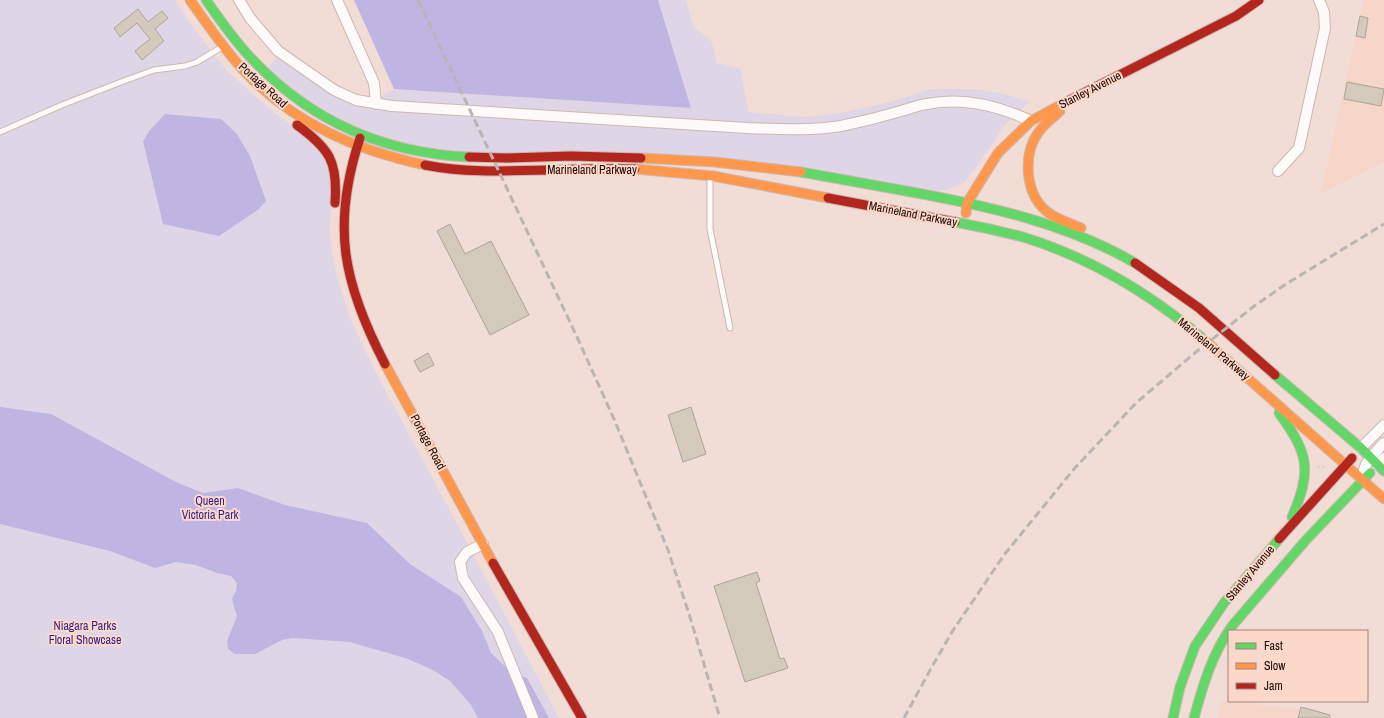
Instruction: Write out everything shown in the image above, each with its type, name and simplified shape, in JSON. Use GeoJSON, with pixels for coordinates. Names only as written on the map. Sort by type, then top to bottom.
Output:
{"type":"FeatureCollection","features":[{"type":"Feature","properties":{"kind":"main road"},"geometry":{"type":"LineString","coordinates":[[183,0],[194,22]]}},
{"type":"Feature","properties":{"kind":"main road","name":"Portage Road"},"geometry":{"type":"LineString","coordinates":[[190,0],[246,73],[284,105],[314,125],[357,146]]}},
{"type":"Feature","properties":{"kind":"main road","name":"Portage Road"},"geometry":{"type":"LineString","coordinates":[[206,0],[233,39],[260,69],[291,95],[319,114],[361,135],[347,184],[344,208],[343,238],[345,257],[357,301],[374,342],[396,383],[483,544],[582,718]]}},
{"type":"Feature","properties":{"kind":"main road","name":"Stanley Avenue"},"geometry":{"type":"LineString","coordinates":[[963,223],[968,203],[998,153],[1030,121],[1236,16],[1259,0]]}},
{"type":"Feature","properties":{"kind":"main road"},"geometry":{"type":"LineString","coordinates":[[208,42],[230,68],[259,95],[322,145],[336,172],[334,213]]}},
{"type":"Feature","properties":{"kind":"main road"},"geometry":{"type":"LineString","coordinates":[[1073,98],[1037,134],[1030,149],[1028,169],[1034,194],[1046,210],[1119,245],[1161,273],[1203,311]]}},
{"type":"Feature","properties":{"kind":"main road","name":"Marineland Parkway"},"geometry":{"type":"LineString","coordinates":[[361,135],[405,149],[460,157],[623,157],[693,160],[753,166],[827,177],[968,203],[1037,221],[1092,242],[1139,266],[1203,311],[1371,458],[1382,465]]}},
{"type":"Feature","properties":{"kind":"main road","name":"Marineland Parkway"},"geometry":{"type":"LineString","coordinates":[[357,146],[384,155],[420,164],[460,169],[621,169],[678,172],[747,181],[963,223],[1026,238],[1078,257],[1110,273],[1180,320],[1196,332],[1384,499]]}},
{"type":"Feature","properties":{"kind":"main road"},"geometry":{"type":"LineString","coordinates":[[349,304],[356,322],[370,348],[396,383]]}},
{"type":"Feature","properties":{"kind":"main road"},"geometry":{"type":"LineString","coordinates":[[1263,391],[1290,428],[1300,445],[1306,461],[1306,477],[1302,496],[1286,530]]}},
{"type":"Feature","properties":{"kind":"main road","name":"Stanley Avenue"},"geometry":{"type":"LineString","coordinates":[[1173,718],[1180,688],[1195,646],[1224,603],[1286,530],[1361,448]]}},
{"type":"Feature","properties":{"kind":"main road","name":"Stanley Avenue"},"geometry":{"type":"LineString","coordinates":[[1229,630],[1310,535],[1363,480],[1382,465]]}},
{"type":"Feature","properties":{"kind":"main road","name":"Stanley Avenue"},"geometry":{"type":"LineString","coordinates":[[1194,718],[1210,663],[1228,632]]}},
{"type":"Feature","properties":{"kind":"street"},"geometry":{"type":"LineString","coordinates":[[337,0],[374,83],[376,104]]}},
{"type":"Feature","properties":{"kind":"street"},"geometry":{"type":"LineString","coordinates":[[1278,171],[1299,148],[1325,28],[1324,12],[1319,0]]}},
{"type":"Feature","properties":{"kind":"street"},"geometry":{"type":"LineString","coordinates":[[243,2],[250,18],[278,51],[334,90],[356,100],[376,104],[747,128],[799,129],[823,128],[853,124],[926,104],[951,101],[974,103],[1000,109],[1030,121]]}},
{"type":"Feature","properties":{"kind":"street"},"geometry":{"type":"LineString","coordinates":[[1361,448],[1384,425]]}},
{"type":"Feature","properties":{"kind":"street"},"geometry":{"type":"LineString","coordinates":[[1363,480],[1363,470],[1384,443]]}},
{"type":"Feature","properties":{"kind":"street"},"geometry":{"type":"LineString","coordinates":[[483,544],[467,552],[460,562],[463,578],[498,632],[533,718]]}},
{"type":"Feature","properties":{"kind":"lane"},"geometry":{"type":"LineString","coordinates":[[0,132],[62,105],[154,70],[185,66],[197,62],[233,39]]}},
{"type":"Feature","properties":{"kind":"lane"},"geometry":{"type":"LineString","coordinates":[[710,176],[710,229],[730,328]]}},
{"type":"Feature","properties":{"kind":"shaded area"},"geometry":{"type":"Polygon","coordinates":[[[1364,0],[1384,0],[1384,162],[1321,193],[1364,0]]]}},
{"type":"Feature","properties":{"kind":"shaded area"},"geometry":{"type":"Polygon","coordinates":[[[1222,700],[1228,702],[1326,713],[1325,718],[1218,718],[1222,700]]]}},
{"type":"Feature","properties":{"kind":"green space","name":"Queen Victoria Park"},"geometry":{"type":"Polygon","coordinates":[[[0,0],[175,0],[195,30],[228,72],[271,110],[321,149],[333,184],[330,226],[331,246],[337,277],[350,318],[378,377],[559,718],[0,718],[0,0]]]}},
{"type":"Feature","properties":{"kind":"green space"},"geometry":{"type":"Polygon","coordinates":[[[354,0],[658,0],[691,108],[394,89],[354,0]]]}},
{"type":"Feature","properties":{"kind":"green space"},"geometry":{"type":"Polygon","coordinates":[[[658,0],[686,0],[693,26],[712,42],[717,63],[740,68],[749,112],[805,117],[847,112],[890,102],[931,89],[973,89],[1005,94],[1029,102],[1005,125],[964,183],[946,190],[929,191],[794,165],[482,153],[440,149],[396,141],[348,123],[304,98],[268,68],[279,53],[365,106],[394,89],[691,108],[658,0]]]}},
{"type":"Feature","properties":{"kind":"green space"},"geometry":{"type":"Polygon","coordinates":[[[165,114],[221,119],[237,134],[250,156],[266,201],[259,209],[219,236],[163,224],[143,141],[150,130],[165,114]]]}},
{"type":"Feature","properties":{"kind":"green space"},"geometry":{"type":"Polygon","coordinates":[[[0,407],[51,414],[176,482],[203,493],[238,488],[285,505],[367,523],[410,564],[461,597],[482,631],[491,653],[511,672],[527,678],[549,718],[478,718],[471,705],[450,681],[433,670],[408,659],[350,642],[293,638],[282,640],[255,654],[235,654],[228,649],[227,641],[237,616],[232,598],[236,591],[237,583],[231,576],[217,573],[196,565],[176,562],[155,568],[110,551],[0,524],[0,407]]]}},
{"type":"Feature","properties":{"kind":"building"},"geometry":{"type":"Polygon","coordinates":[[[138,9],[148,22],[162,11],[168,18],[155,29],[164,41],[142,60],[135,51],[150,39],[137,23],[120,37],[114,28],[138,9]]]}},
{"type":"Feature","properties":{"kind":"building"},"geometry":{"type":"Polygon","coordinates":[[[1360,16],[1368,18],[1365,38],[1356,36],[1360,16]]]}},
{"type":"Feature","properties":{"kind":"building"},"geometry":{"type":"Polygon","coordinates":[[[1347,82],[1384,89],[1381,106],[1344,99],[1347,82]]]}},
{"type":"Feature","properties":{"kind":"building"},"geometry":{"type":"Polygon","coordinates":[[[450,224],[465,254],[491,241],[529,315],[490,335],[437,231],[450,224]]]}},
{"type":"Feature","properties":{"kind":"building"},"geometry":{"type":"Polygon","coordinates":[[[428,353],[434,365],[420,372],[414,361],[428,353]]]}},
{"type":"Feature","properties":{"kind":"building"},"geometry":{"type":"Polygon","coordinates":[[[691,407],[706,454],[683,462],[668,415],[691,407]]]}},
{"type":"Feature","properties":{"kind":"building"},"geometry":{"type":"Polygon","coordinates":[[[757,572],[760,581],[756,583],[780,659],[784,658],[788,668],[745,682],[714,586],[757,572]]]}},
{"type":"Feature","properties":{"kind":"building"},"geometry":{"type":"Polygon","coordinates":[[[1301,707],[1330,715],[1330,718],[1298,718],[1301,707]]]}},
{"type":"Feature","properties":{"kind":"railway"},"geometry":{"type":"LineString","coordinates":[[418,0],[577,337],[614,419],[668,550],[690,617],[720,718]]}},
{"type":"Feature","properties":{"kind":"railway"},"geometry":{"type":"LineString","coordinates":[[904,718],[952,632],[1004,555],[1074,469],[1136,403],[1196,352],[1253,307],[1286,284],[1384,224]]}},
{"type":"Feature","properties":{"kind":"traffic: fast"},"geometry":{"type":"LineString","coordinates":[[206,0],[234,39],[253,60],[276,82],[300,101],[325,117],[351,130],[379,141],[408,149],[469,157]]}},
{"type":"Feature","properties":{"kind":"traffic: fast"},"geometry":{"type":"LineString","coordinates":[[801,172],[945,198],[1001,211],[1056,227],[1109,249],[1135,263]]}},
{"type":"Feature","properties":{"kind":"traffic: fast"},"geometry":{"type":"LineString","coordinates":[[955,222],[1023,237],[1097,267],[1144,294],[1208,343]]}},
{"type":"Feature","properties":{"kind":"traffic: fast"},"geometry":{"type":"LineString","coordinates":[[1275,375],[1361,448],[1384,471]]}},
{"type":"Feature","properties":{"kind":"traffic: fast"},"geometry":{"type":"LineString","coordinates":[[1279,413],[1296,440],[1302,452],[1304,463],[1305,474],[1303,487],[1292,517]]}},
{"type":"Feature","properties":{"kind":"traffic: fast"},"geometry":{"type":"LineString","coordinates":[[1229,630],[1306,540],[1370,473]]}},
{"type":"Feature","properties":{"kind":"traffic: fast"},"geometry":{"type":"LineString","coordinates":[[1173,718],[1180,687],[1195,646],[1224,603],[1279,539]]}},
{"type":"Feature","properties":{"kind":"traffic: fast"},"geometry":{"type":"LineString","coordinates":[[1194,718],[1214,659],[1228,632]]}},
{"type":"Feature","properties":{"kind":"traffic: slow"},"geometry":{"type":"LineString","coordinates":[[190,0],[238,65],[265,91],[285,106],[306,120],[352,143],[376,152],[425,165]]}},
{"type":"Feature","properties":{"kind":"traffic: slow"},"geometry":{"type":"LineString","coordinates":[[966,213],[967,203],[998,153],[1031,121],[1064,103]]}},
{"type":"Feature","properties":{"kind":"traffic: slow"},"geometry":{"type":"LineString","coordinates":[[1060,111],[1043,127],[1033,142],[1028,162],[1028,173],[1033,193],[1045,210],[1057,218],[1081,228]]}},
{"type":"Feature","properties":{"kind":"traffic: slow"},"geometry":{"type":"LineString","coordinates":[[641,158],[715,162],[801,172]]}},
{"type":"Feature","properties":{"kind":"traffic: slow"},"geometry":{"type":"LineString","coordinates":[[635,169],[713,176],[828,198]]}},
{"type":"Feature","properties":{"kind":"traffic: slow"},"geometry":{"type":"LineString","coordinates":[[1208,343],[1384,499]]}},
{"type":"Feature","properties":{"kind":"traffic: slow"},"geometry":{"type":"LineString","coordinates":[[385,364],[493,563]]}},
{"type":"Feature","properties":{"kind":"traffic: jam"},"geometry":{"type":"LineString","coordinates":[[1064,103],[1236,16],[1259,0]]}},
{"type":"Feature","properties":{"kind":"traffic: jam"},"geometry":{"type":"LineString","coordinates":[[297,125],[317,142],[330,158],[335,177],[335,203]]}},
{"type":"Feature","properties":{"kind":"traffic: jam"},"geometry":{"type":"LineString","coordinates":[[360,138],[351,170],[346,199],[344,227],[346,254],[351,280],[359,307],[385,364]]}},
{"type":"Feature","properties":{"kind":"traffic: jam"},"geometry":{"type":"LineString","coordinates":[[469,157],[506,158],[571,156],[641,158]]}},
{"type":"Feature","properties":{"kind":"traffic: jam"},"geometry":{"type":"LineString","coordinates":[[425,165],[440,168],[486,171],[635,169]]}},
{"type":"Feature","properties":{"kind":"traffic: jam"},"geometry":{"type":"LineString","coordinates":[[828,198],[955,222]]}},
{"type":"Feature","properties":{"kind":"traffic: jam"},"geometry":{"type":"LineString","coordinates":[[1135,263],[1199,308],[1275,375]]}},
{"type":"Feature","properties":{"kind":"traffic: jam"},"geometry":{"type":"LineString","coordinates":[[1279,539],[1352,458]]}},
{"type":"Feature","properties":{"kind":"traffic: jam"},"geometry":{"type":"LineString","coordinates":[[493,563],[582,718]]}},
{"type":"Feature","properties":{"kind":"park label","name":"Niagara Parks Floral Showcase"},"geometry":{"type":"Point","coordinates":[85,633]}}]}
